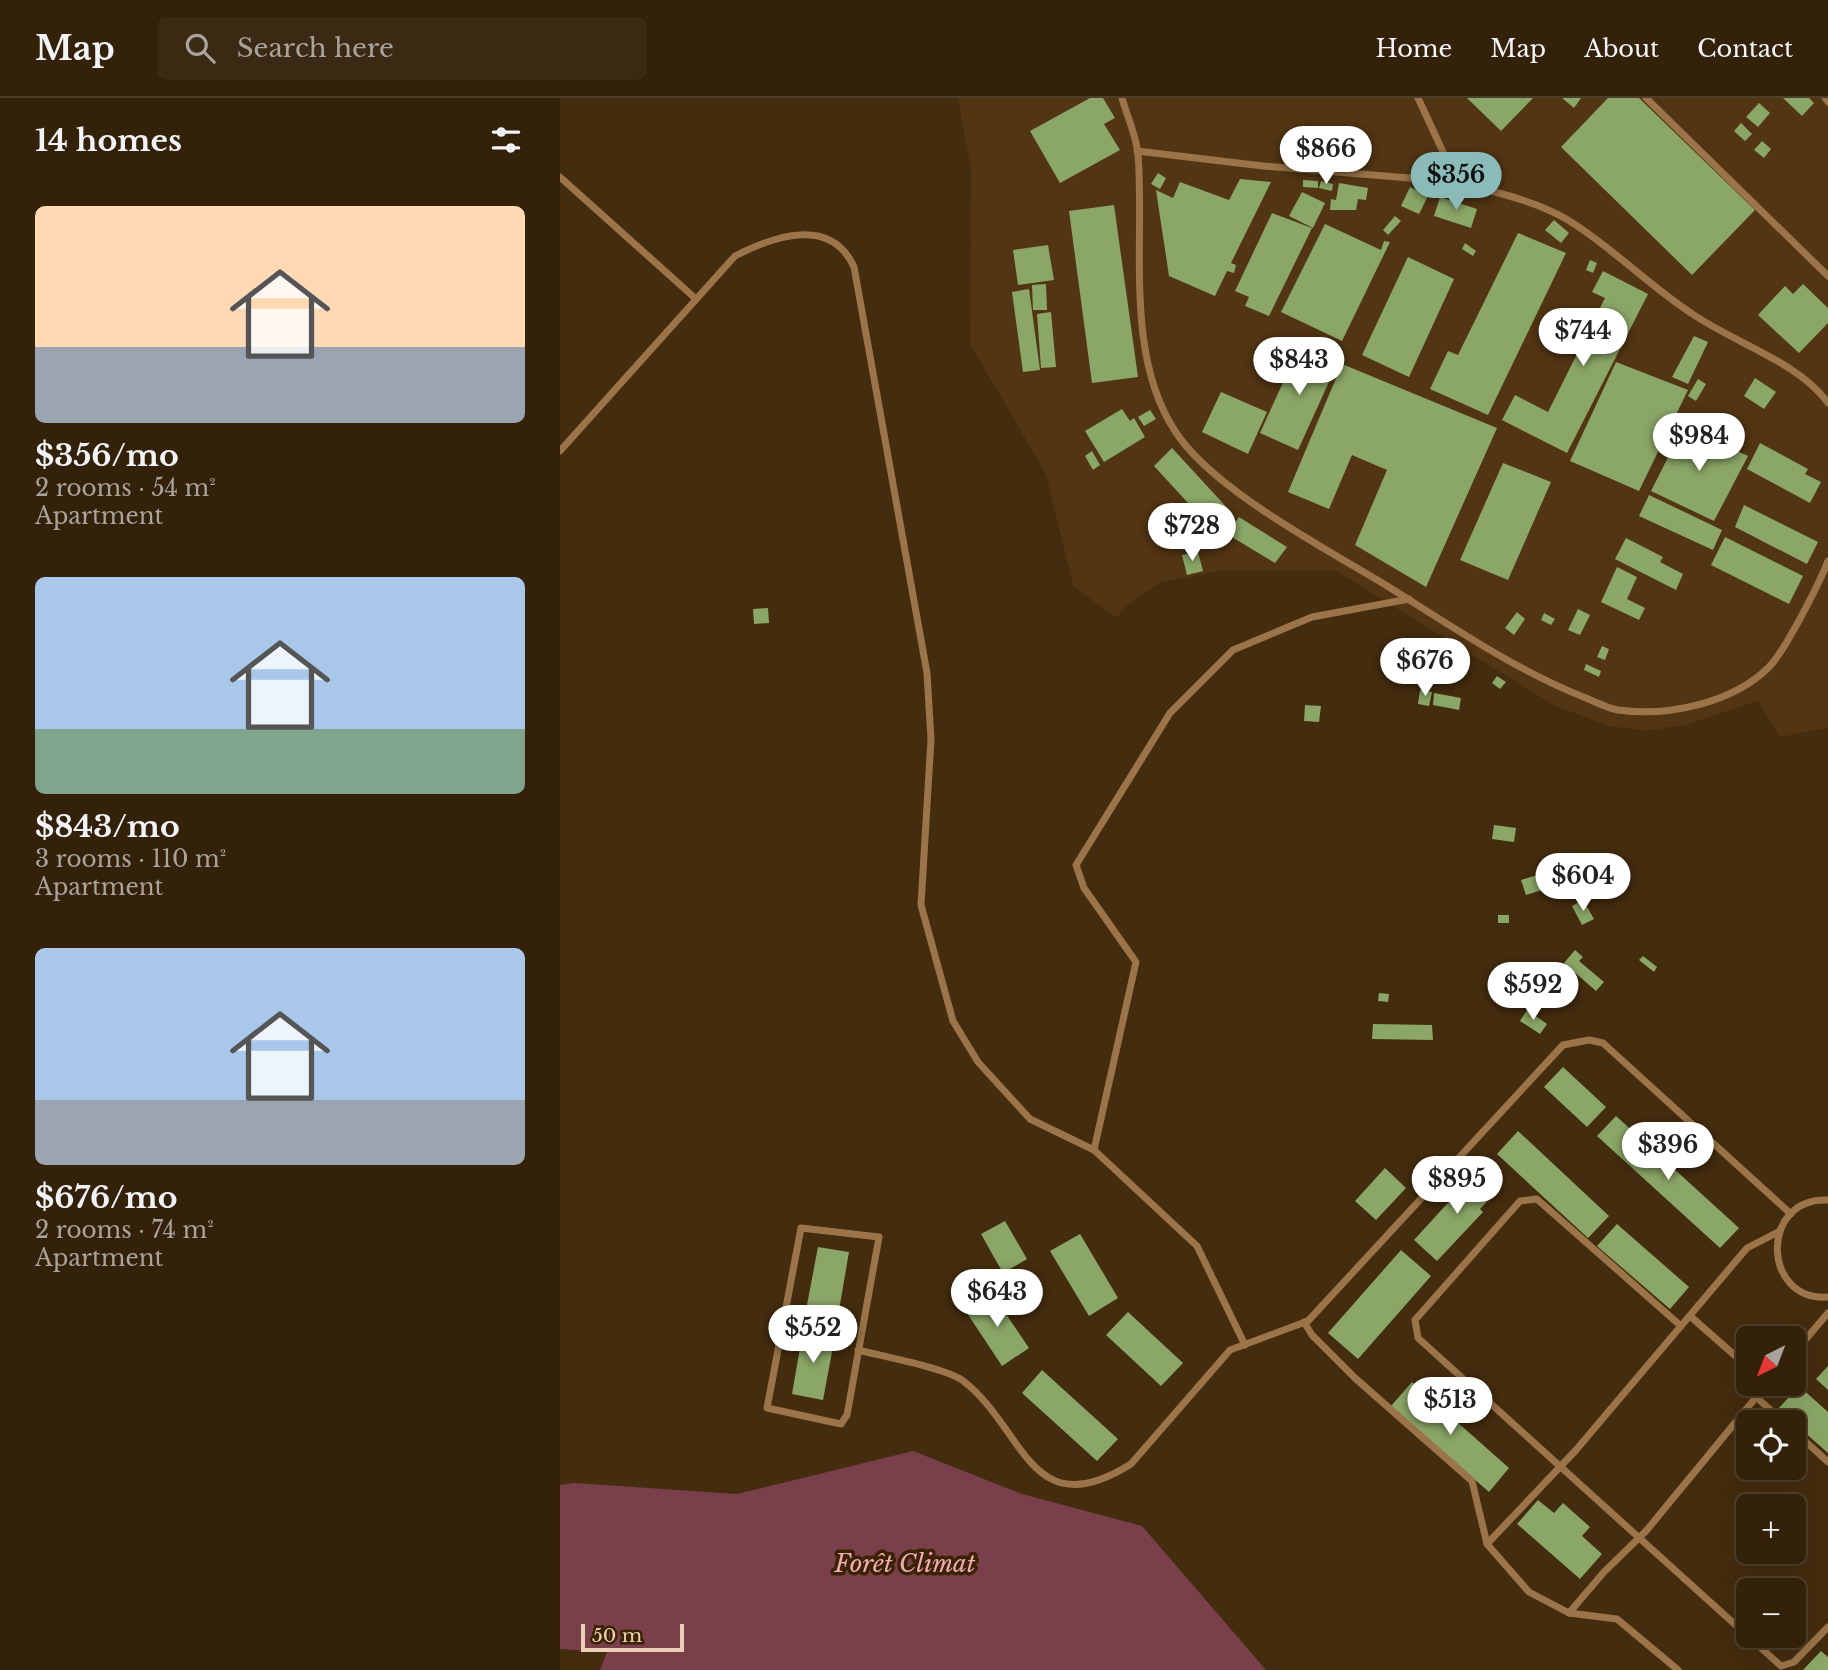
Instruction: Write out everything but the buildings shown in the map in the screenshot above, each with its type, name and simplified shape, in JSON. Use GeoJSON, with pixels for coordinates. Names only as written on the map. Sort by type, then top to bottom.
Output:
{"type":"FeatureCollection","features":[{"type":"Feature","properties":{"kind":"lane"},"geometry":{"type":"LineString","coordinates":[[1122,98],[1138,151],[1142,309],[1150,370],[1160,406],[1176,434],[1199,459],[1275,518],[1528,671],[1617,710],[1661,710],[1704,704],[1744,688],[1771,666],[1828,561]]}},
{"type":"Feature","properties":{"kind":"lane"},"geometry":{"type":"LineString","coordinates":[[1418,98],[1457,182]]}},
{"type":"Feature","properties":{"kind":"lane"},"geometry":{"type":"LineString","coordinates":[[1646,98],[1828,276]]}},
{"type":"Feature","properties":{"kind":"lane"},"geometry":{"type":"LineString","coordinates":[[1138,151],[1263,166],[1457,182],[1526,201],[1567,220],[1691,313],[1815,384],[1828,403]]}},
{"type":"Feature","properties":{"kind":"lane"},"geometry":{"type":"LineString","coordinates":[[560,177],[696,299]]}},
{"type":"Feature","properties":{"kind":"lane"},"geometry":{"type":"LineString","coordinates":[[560,451],[735,256],[761,243],[805,234],[820,236],[847,251],[854,267],[927,673],[931,739],[921,905],[953,1021],[978,1062],[1030,1119],[1094,1150],[1197,1246],[1245,1345]]}},
{"type":"Feature","properties":{"kind":"lane"},"geometry":{"type":"LineString","coordinates":[[1094,1150],[1136,962],[1084,888],[1076,865],[1170,713],[1233,650],[1312,617],[1409,599]]}},
{"type":"Feature","properties":{"kind":"lane"},"geometry":{"type":"LineString","coordinates":[[858,1350],[960,1378],[1047,1479],[1078,1486],[1107,1477],[1131,1464],[1230,1350],[1304,1322],[1563,1045],[1573,1041],[1603,1043],[1791,1214]]}},
{"type":"Feature","properties":{"kind":"lane"},"geometry":{"type":"LineString","coordinates":[[1681,1326],[1537,1199],[1520,1201],[1415,1320],[1418,1338],[1782,1666],[1794,1662],[1828,1627]]}},
{"type":"Feature","properties":{"kind":"lane"},"geometry":{"type":"LineString","coordinates":[[1828,1200],[1808,1203],[1791,1214],[1780,1231],[1777,1257],[1783,1273],[1793,1286],[1807,1294],[1828,1297]]}},
{"type":"Feature","properties":{"kind":"lane"},"geometry":{"type":"LineString","coordinates":[[801,1228],[879,1237],[858,1350],[847,1415],[841,1424],[767,1408],[801,1228]]}},
{"type":"Feature","properties":{"kind":"lane"},"geometry":{"type":"LineString","coordinates":[[1486,1544],[1560,1466],[1747,1248],[1780,1231]]}},
{"type":"Feature","properties":{"kind":"lane"},"geometry":{"type":"LineString","coordinates":[[1806,1339],[1828,1313]]}},
{"type":"Feature","properties":{"kind":"lane"},"geometry":{"type":"LineString","coordinates":[[1690,1315],[1736,1356]]}},
{"type":"Feature","properties":{"kind":"lane"},"geometry":{"type":"LineString","coordinates":[[1304,1322],[1312,1335],[1355,1378],[1472,1482],[1486,1544],[1529,1592],[1569,1613],[1617,1619],[1678,1670]]}},
{"type":"Feature","properties":{"kind":"lane"},"geometry":{"type":"LineString","coordinates":[[1569,1613],[1640,1538],[1756,1397],[1770,1410]]}},
{"type":"Feature","properties":{"kind":"lane"},"geometry":{"type":"LineString","coordinates":[[1806,1442],[1828,1462]]}},
{"type":"Feature","properties":{"kind":"shaded area"},"geometry":{"type":"Polygon","coordinates":[[[958,98],[1828,98],[1828,728],[1780,737],[1758,701],[1689,724],[1646,731],[1609,726],[1555,706],[1336,571],[1220,571],[1160,582],[1128,605],[1116,618],[1073,586],[1046,474],[970,344],[971,170],[958,98]]]}},
{"type":"Feature","properties":{"kind":"green space","name":"Forêt Climat"},"geometry":{"type":"Polygon","coordinates":[[[913,1451],[1022,1494],[1142,1526],[1266,1670],[600,1670],[607,1652],[560,1649],[560,1485],[574,1483],[737,1494],[913,1451]]]}}]}
